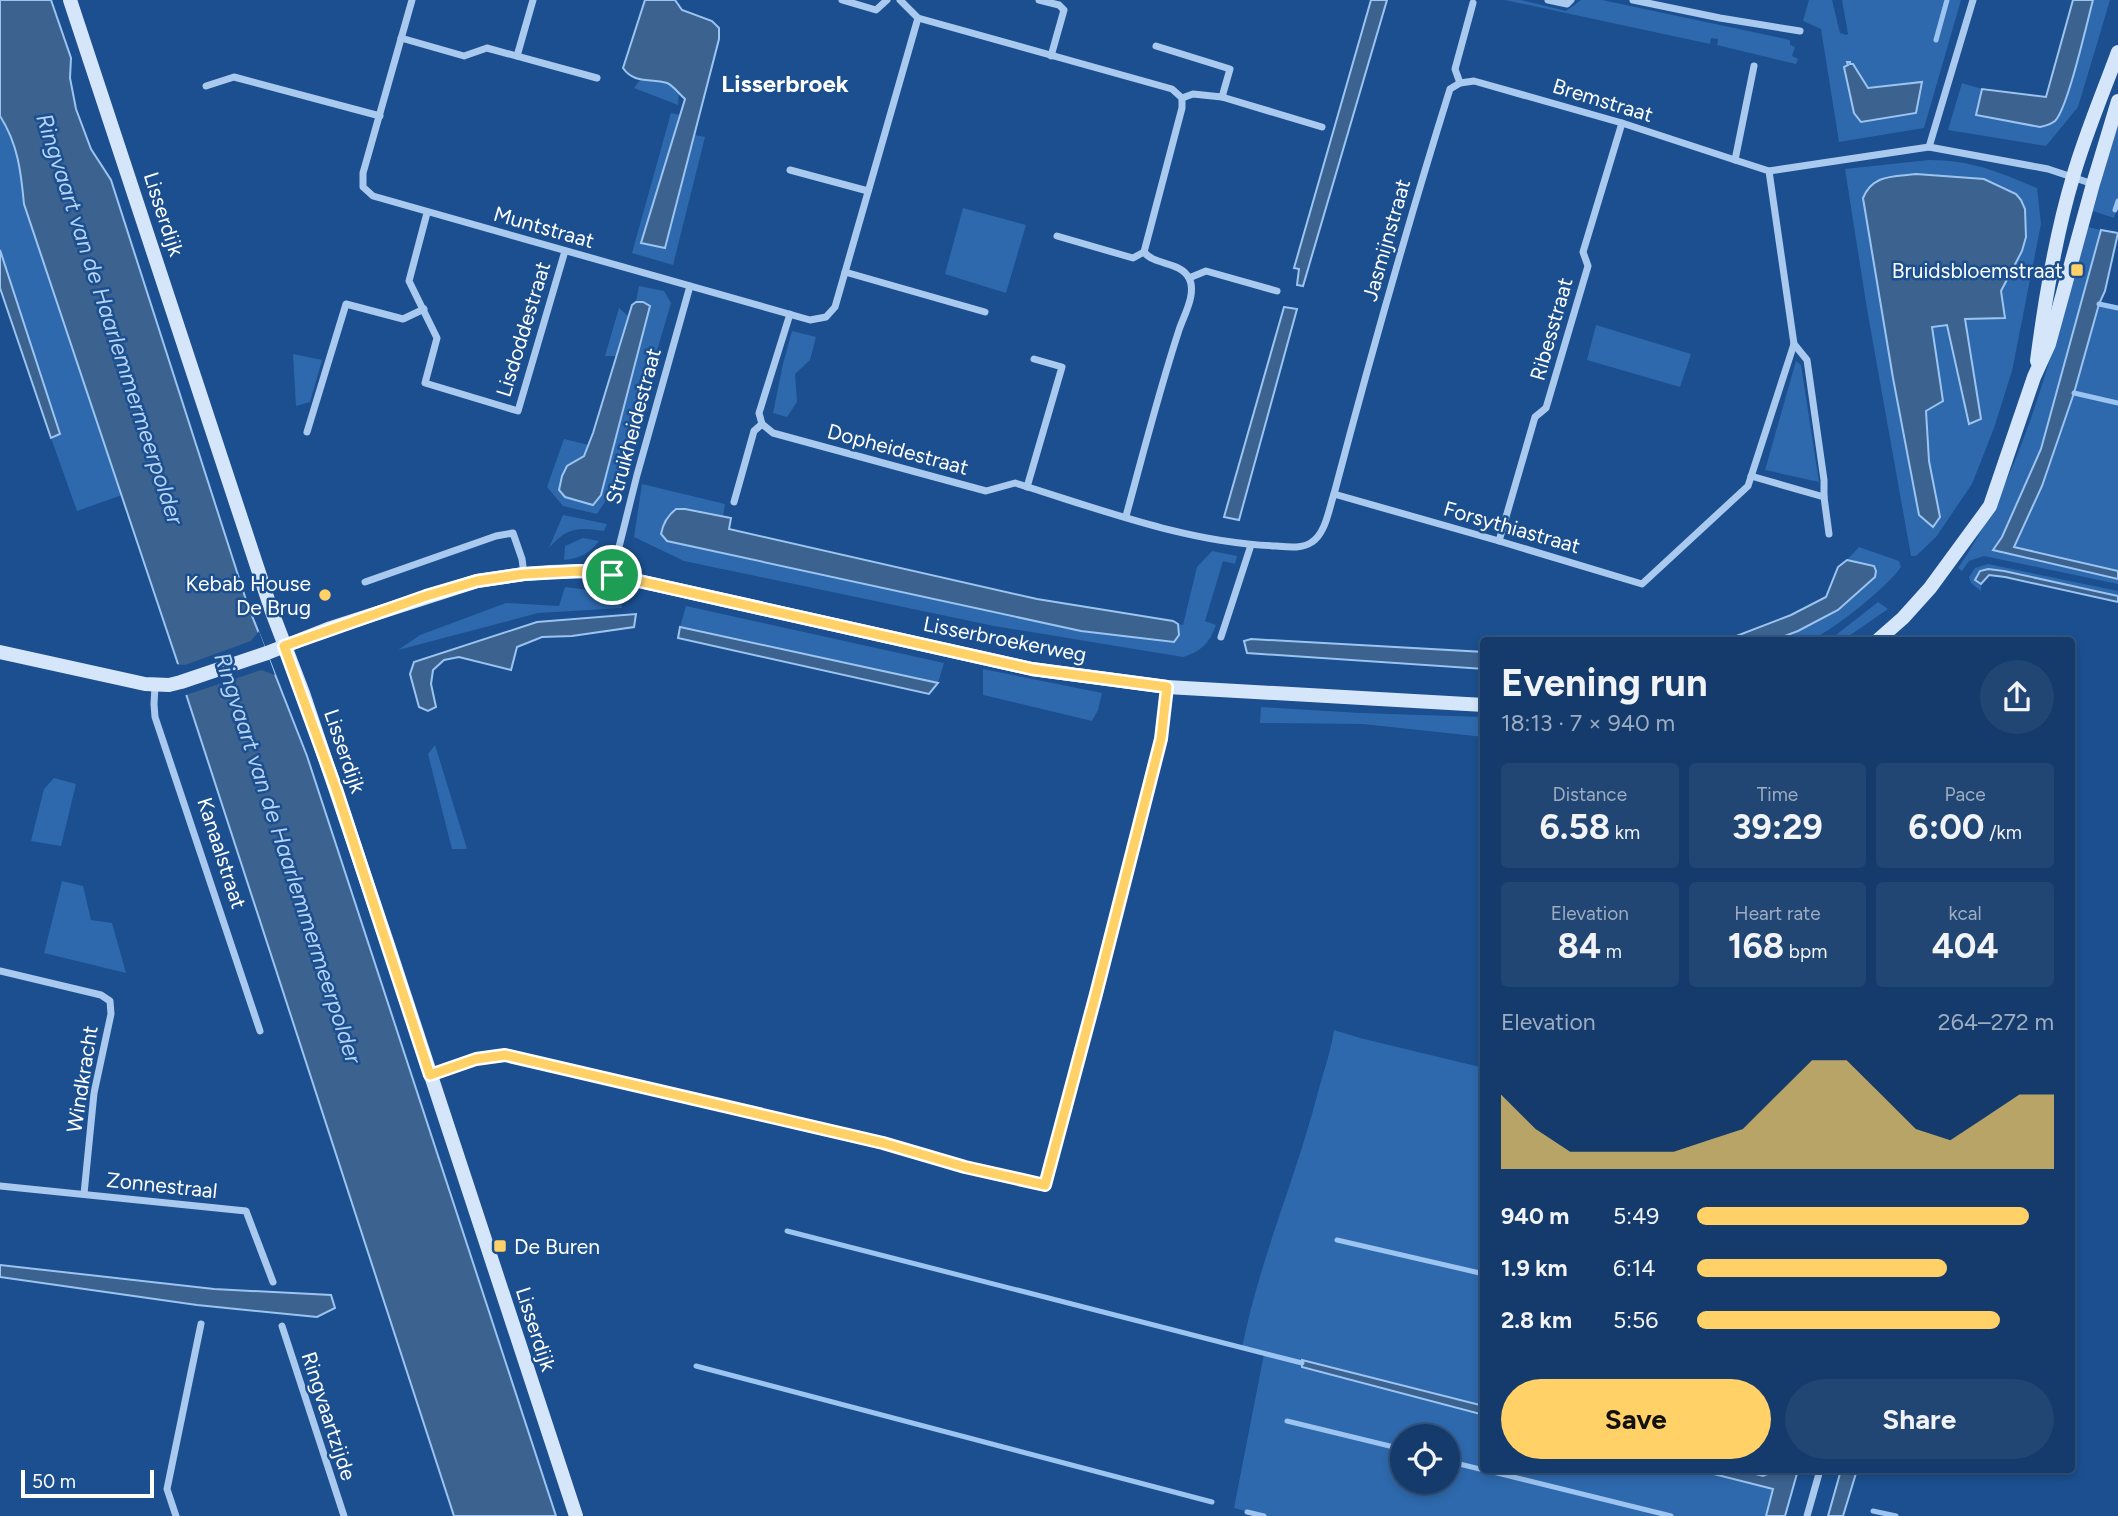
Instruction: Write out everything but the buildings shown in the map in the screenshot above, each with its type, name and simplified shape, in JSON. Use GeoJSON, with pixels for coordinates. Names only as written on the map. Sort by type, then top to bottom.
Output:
{"type":"FeatureCollection","features":[{"type":"Feature","properties":{"kind":"main road","name":"Lisserdijk"},"geometry":{"type":"LineString","coordinates":[[70,0],[284,646],[332,777],[576,1516]]}},
{"type":"Feature","properties":{"kind":"main road"},"geometry":{"type":"LineString","coordinates":[[2034,377],[2043,313],[2073,177],[2118,52]]}},
{"type":"Feature","properties":{"kind":"main road"},"geometry":{"type":"LineString","coordinates":[[1881,637],[1930,588],[1990,506],[2034,377],[2049,344],[2118,101]]}},
{"type":"Feature","properties":{"kind":"main road","name":"Lisserbroekerweg"},"geometry":{"type":"LineString","coordinates":[[155,686],[181,682],[464,584],[524,574],[581,571],[612,575],[1032,669],[1167,687],[1480,705]]}},
{"type":"Feature","properties":{"kind":"main road"},"geometry":{"type":"LineString","coordinates":[[0,652],[155,686]]}},
{"type":"Feature","properties":{"kind":"street","name":"Muntstraat"},"geometry":{"type":"LineString","coordinates":[[412,0],[363,173],[363,187],[373,196],[810,320],[826,317],[835,307],[918,18]]}},
{"type":"Feature","properties":{"kind":"street"},"geometry":{"type":"LineString","coordinates":[[517,56],[533,0]]}},
{"type":"Feature","properties":{"kind":"street"},"geometry":{"type":"LineString","coordinates":[[842,0],[876,10],[887,0]]}},
{"type":"Feature","properties":{"kind":"street"},"geometry":{"type":"LineString","coordinates":[[900,0],[918,18],[1172,89],[1182,98],[1182,108],[1144,252],[1133,258],[1057,236]]}},
{"type":"Feature","properties":{"kind":"street"},"geometry":{"type":"LineString","coordinates":[[1039,0],[1059,5],[1064,10],[1051,55]]}},
{"type":"Feature","properties":{"kind":"street"},"geometry":{"type":"LineString","coordinates":[[1548,0],[1567,4],[1571,0]]}},
{"type":"Feature","properties":{"kind":"street"},"geometry":{"type":"LineString","coordinates":[[1633,0],[1800,31]]}},
{"type":"Feature","properties":{"kind":"street"},"geometry":{"type":"LineString","coordinates":[[1929,146],[1973,0]]}},
{"type":"Feature","properties":{"kind":"street"},"geometry":{"type":"LineString","coordinates":[[1460,83],[1455,69],[1473,3]]}},
{"type":"Feature","properties":{"kind":"street"},"geometry":{"type":"LineString","coordinates":[[401,38],[464,56],[487,48],[597,78]]}},
{"type":"Feature","properties":{"kind":"street"},"geometry":{"type":"LineString","coordinates":[[1156,46],[1230,69],[1222,97]]}},
{"type":"Feature","properties":{"kind":"street"},"geometry":{"type":"LineString","coordinates":[[1754,66],[1735,160],[1769,171],[1929,146],[2048,169],[2093,184]]}},
{"type":"Feature","properties":{"kind":"street"},"geometry":{"type":"LineString","coordinates":[[206,86],[234,77],[380,116]]}},
{"type":"Feature","properties":{"kind":"street","name":"Bremstraat"},"geometry":{"type":"LineString","coordinates":[[1460,83],[1475,81],[1622,123],[1735,160]]}},
{"type":"Feature","properties":{"kind":"street","name":"Jasmijnstraat"},"geometry":{"type":"LineString","coordinates":[[1334,494],[1427,162],[1450,89],[1460,83]]}},
{"type":"Feature","properties":{"kind":"street"},"geometry":{"type":"LineString","coordinates":[[1182,98],[1193,94],[1222,97],[1322,127]]}},
{"type":"Feature","properties":{"kind":"street","name":"Ribesstraat"},"geometry":{"type":"LineString","coordinates":[[1499,541],[1535,417],[1546,408],[1565,347],[1588,266],[1583,252],[1622,123]]}},
{"type":"Feature","properties":{"kind":"street"},"geometry":{"type":"LineString","coordinates":[[790,170],[868,191]]}},
{"type":"Feature","properties":{"kind":"street","name":"Forsythiastraat"},"geometry":{"type":"LineString","coordinates":[[1334,494],[1642,584],[1748,486],[1794,344],[1769,171]]}},
{"type":"Feature","properties":{"kind":"street","name":"Lisdoddestraat"},"geometry":{"type":"LineString","coordinates":[[427,213],[409,281],[437,338],[425,383],[518,411],[565,251]]}},
{"type":"Feature","properties":{"kind":"street"},"geometry":{"type":"LineString","coordinates":[[1126,516],[1170,357],[1192,291],[1189,278],[1180,268],[1148,258],[1144,252]]}},
{"type":"Feature","properties":{"kind":"street"},"geometry":{"type":"LineString","coordinates":[[1189,278],[1206,271],[1277,291]]}},
{"type":"Feature","properties":{"kind":"street"},"geometry":{"type":"LineString","coordinates":[[845,272],[985,312]]}},
{"type":"Feature","properties":{"kind":"street","name":"Struikheidestraat"},"geometry":{"type":"LineString","coordinates":[[612,575],[637,475],[691,286]]}},
{"type":"Feature","properties":{"kind":"street"},"geometry":{"type":"LineString","coordinates":[[307,432],[346,304],[403,319],[424,309]]}},
{"type":"Feature","properties":{"kind":"street"},"geometry":{"type":"LineString","coordinates":[[734,502],[754,431],[762,424],[759,413],[790,314]]}},
{"type":"Feature","properties":{"kind":"street","name":"Forsythiastraat"},"geometry":{"type":"LineString","coordinates":[[1794,344],[1807,360],[1829,534]]}},
{"type":"Feature","properties":{"kind":"street"},"geometry":{"type":"LineString","coordinates":[[1027,487],[1062,367],[1034,359]]}},
{"type":"Feature","properties":{"kind":"street","name":"Dopheidestraat"},"geometry":{"type":"LineString","coordinates":[[762,424],[773,433],[986,491],[1016,483],[1208,539],[1251,545]]}},
{"type":"Feature","properties":{"kind":"street"},"geometry":{"type":"LineString","coordinates":[[1751,475],[1824,497]]}},
{"type":"Feature","properties":{"kind":"street"},"geometry":{"type":"LineString","coordinates":[[1221,636],[1251,545],[1299,547],[1314,542],[1323,527],[1334,494]]}},
{"type":"Feature","properties":{"kind":"street"},"geometry":{"type":"LineString","coordinates":[[365,582],[496,536],[513,533],[524,574]]}},
{"type":"Feature","properties":{"kind":"street","name":"Kanaalstraat"},"geometry":{"type":"LineString","coordinates":[[155,686],[155,717],[260,1031]]}},
{"type":"Feature","properties":{"kind":"street"},"geometry":{"type":"LineString","coordinates":[[430,1075],[476,1059],[505,1055],[883,1143],[965,1167],[1045,1185],[1161,739],[1167,687]]}},
{"type":"Feature","properties":{"kind":"street","name":"Windkracht"},"geometry":{"type":"LineString","coordinates":[[0,971],[101,995],[110,1001],[111,1014],[94,1093],[84,1194]]}},
{"type":"Feature","properties":{"kind":"street","name":"Zonnestraal"},"geometry":{"type":"LineString","coordinates":[[0,1186],[246,1211],[273,1282]]}},
{"type":"Feature","properties":{"kind":"street"},"geometry":{"type":"LineString","coordinates":[[176,1516],[167,1489],[201,1324]]}},
{"type":"Feature","properties":{"kind":"street","name":"Ringvaartzijde"},"geometry":{"type":"LineString","coordinates":[[282,1326],[344,1516]]}},
{"type":"Feature","properties":{"kind":"street"},"geometry":{"type":"LineString","coordinates":[[1807,1516],[1819,1473]]}},
{"type":"Feature","properties":{"kind":"shaded area"},"geometry":{"type":"Polygon","coordinates":[[[1505,0],[1521,0],[1566,11],[1581,0],[1602,0],[1790,40],[1790,45],[1795,47],[1792,56],[1798,59],[1796,64],[1717,45],[1718,39],[1711,38],[1710,44],[1505,0]]]}},
{"type":"Feature","properties":{"kind":"shaded area"},"geometry":{"type":"Polygon","coordinates":[[[1809,0],[1832,0],[1840,33],[1846,35],[1848,34],[1842,0],[1961,0],[1924,128],[1839,142],[1821,29],[1803,21],[1809,0]]]}},
{"type":"Feature","properties":{"kind":"shaded area"},"geometry":{"type":"Polygon","coordinates":[[[2093,0],[2110,0],[2078,107],[2046,146],[1948,130],[1962,83],[1982,89],[1976,115],[2068,92],[2093,0]]]}},
{"type":"Feature","properties":{"kind":"shaded area"},"geometry":{"type":"Polygon","coordinates":[[[640,80],[671,86],[679,93],[678,105],[634,88],[640,80]]]}},
{"type":"Feature","properties":{"kind":"shaded area"},"geometry":{"type":"Polygon","coordinates":[[[671,113],[681,115],[642,243],[666,248],[695,135],[705,137],[673,265],[632,253],[671,113]]]}},
{"type":"Feature","properties":{"kind":"shaded area"},"geometry":{"type":"Polygon","coordinates":[[[0,116],[15,148],[24,204],[122,495],[77,511],[51,438],[60,433],[0,250],[0,116]]]}},
{"type":"Feature","properties":{"kind":"shaded area"},"geometry":{"type":"Polygon","coordinates":[[[2118,122],[2118,205],[2114,218],[2093,211],[2118,122]]]}},
{"type":"Feature","properties":{"kind":"shaded area"},"geometry":{"type":"Polygon","coordinates":[[[1929,160],[1959,162],[1984,168],[2037,188],[2041,224],[2012,371],[1994,428],[1972,484],[1936,537],[1916,556],[1911,556],[1845,169],[1929,160]],[[1915,174],[1874,181],[1863,198],[1919,515],[1933,526],[1923,460],[1919,401],[1943,400],[1932,327],[1947,325],[1960,383],[1978,420],[1981,419],[1965,319],[2001,291],[2016,194],[1984,180],[1915,174]]]}},
{"type":"Feature","properties":{"kind":"shaded area"},"geometry":{"type":"Polygon","coordinates":[[[963,208],[1026,225],[1006,293],[945,274],[963,208]]]}},
{"type":"Feature","properties":{"kind":"shaded area"},"geometry":{"type":"Polygon","coordinates":[[[2088,227],[2101,230],[2041,449],[1994,550],[2118,579],[2118,584],[1984,556],[1969,561],[1962,571],[1958,568],[2003,489],[2036,403],[2088,227]]]}},
{"type":"Feature","properties":{"kind":"shaded area"},"geometry":{"type":"Polygon","coordinates":[[[639,286],[664,291],[671,303],[619,480],[597,514],[563,506],[547,487],[564,439],[589,445],[584,456],[601,495],[650,306],[636,302],[639,286]]]}},
{"type":"Feature","properties":{"kind":"shaded area"},"geometry":{"type":"Polygon","coordinates":[[[2099,304],[2118,308],[2118,571],[2014,548],[2042,486],[2074,393],[2099,304]]]}},
{"type":"Feature","properties":{"kind":"shaded area"},"geometry":{"type":"Polygon","coordinates":[[[619,308],[628,316],[617,356],[605,356],[619,308]]]}},
{"type":"Feature","properties":{"kind":"shaded area"},"geometry":{"type":"Polygon","coordinates":[[[1596,325],[1691,354],[1680,387],[1587,360],[1596,325]]]}},
{"type":"Feature","properties":{"kind":"shaded area"},"geometry":{"type":"Polygon","coordinates":[[[792,331],[816,337],[810,360],[795,374],[797,402],[787,417],[773,413],[792,331]]]}},
{"type":"Feature","properties":{"kind":"shaded area"},"geometry":{"type":"Polygon","coordinates":[[[293,354],[322,360],[310,402],[296,406],[293,354]]]}},
{"type":"Feature","properties":{"kind":"shaded area"},"geometry":{"type":"Polygon","coordinates":[[[1796,361],[1801,365],[1819,482],[1765,470],[1796,361]]]}},
{"type":"Feature","properties":{"kind":"shaded area"},"geometry":{"type":"Polygon","coordinates":[[[642,484],[725,504],[723,516],[685,509],[669,515],[1179,635],[1178,624],[1183,625],[1197,567],[1212,551],[1237,556],[1235,564],[1223,561],[1205,621],[1216,625],[1211,637],[1199,649],[1183,657],[994,626],[684,561],[634,537],[642,484]]]}},
{"type":"Feature","properties":{"kind":"shaded area"},"geometry":{"type":"Polygon","coordinates":[[[563,515],[607,524],[604,531],[580,529],[567,532],[549,548],[563,515]]]}},
{"type":"Feature","properties":{"kind":"shaded area"},"geometry":{"type":"Polygon","coordinates":[[[583,538],[599,541],[584,555],[564,560],[565,546],[583,538]]]}},
{"type":"Feature","properties":{"kind":"shaded area"},"geometry":{"type":"Polygon","coordinates":[[[1859,547],[1899,561],[1901,567],[1872,596],[1822,634],[1816,637],[1780,637],[1838,610],[1874,566],[1847,560],[1859,547]]]}},
{"type":"Feature","properties":{"kind":"shaded area"},"geometry":{"type":"Polygon","coordinates":[[[1988,564],[2118,591],[2118,597],[1988,569],[1976,580],[1981,584],[1981,591],[1971,583],[1969,577],[1975,568],[1988,564]]]}},
{"type":"Feature","properties":{"kind":"shaded area"},"geometry":{"type":"Polygon","coordinates":[[[565,587],[621,594],[622,608],[538,613],[398,650],[420,635],[506,603],[559,606],[565,587]]]}},
{"type":"Feature","properties":{"kind":"shaded area"},"geometry":{"type":"Polygon","coordinates":[[[1878,602],[1888,609],[1847,637],[1836,635],[1878,602]]]}},
{"type":"Feature","properties":{"kind":"shaded area"},"geometry":{"type":"Polygon","coordinates":[[[686,606],[944,663],[938,683],[680,627],[686,606]]]}},
{"type":"Feature","properties":{"kind":"shaded area"},"geometry":{"type":"Polygon","coordinates":[[[983,669],[1102,693],[1098,710],[1092,721],[983,695],[983,669]]]}},
{"type":"Feature","properties":{"kind":"shaded area"},"geometry":{"type":"Polygon","coordinates":[[[1261,707],[1480,717],[1480,737],[1363,724],[1260,723],[1261,707]]]}},
{"type":"Feature","properties":{"kind":"shaded area"},"geometry":{"type":"Polygon","coordinates":[[[435,745],[467,849],[452,849],[428,754],[435,745]]]}},
{"type":"Feature","properties":{"kind":"shaded area"},"geometry":{"type":"Polygon","coordinates":[[[54,778],[76,784],[61,846],[31,841],[44,789],[54,778]]]}},
{"type":"Feature","properties":{"kind":"shaded area"},"geometry":{"type":"Polygon","coordinates":[[[62,881],[83,886],[91,920],[112,923],[126,973],[44,953],[62,881]]]}},
{"type":"Feature","properties":{"kind":"shaded area"},"geometry":{"type":"Polygon","coordinates":[[[1334,1030],[1480,1067],[1480,1405],[1303,1360],[1302,1367],[1480,1414],[1480,1473],[1710,1473],[1773,1489],[1765,1516],[1263,1516],[1234,1508],[1264,1354],[1242,1348],[1258,1283],[1309,1124],[1334,1030]]]}},
{"type":"Feature","properties":{"kind":"water","name":"Ringvaart van de Haarlemmermeerpolder"},"geometry":{"type":"Polygon","coordinates":[[[0,0],[51,0],[71,58],[70,78],[76,109],[91,149],[111,180],[247,603],[307,756],[556,1516],[454,1516],[178,664],[24,204],[15,148],[0,116],[0,0]]]}},
{"type":"Feature","properties":{"kind":"water"},"geometry":{"type":"Polygon","coordinates":[[[645,0],[675,0],[682,10],[712,21],[719,28],[719,39],[665,248],[641,243],[685,99],[667,83],[637,78],[623,68],[645,0]]]}},
{"type":"Feature","properties":{"kind":"water"},"geometry":{"type":"Polygon","coordinates":[[[1371,0],[1387,0],[1303,286],[1297,285],[1299,269],[1294,268],[1371,0]]]}},
{"type":"Feature","properties":{"kind":"water"},"geometry":{"type":"Polygon","coordinates":[[[2073,0],[2093,0],[2066,100],[2055,121],[2040,127],[1976,115],[1982,89],[2046,97],[2073,0]]]}},
{"type":"Feature","properties":{"kind":"water"},"geometry":{"type":"Polygon","coordinates":[[[1847,62],[1853,64],[1868,88],[1922,82],[1916,113],[1861,122],[1854,113],[1844,67],[1848,65],[1847,62]]]}},
{"type":"Feature","properties":{"kind":"water"},"geometry":{"type":"Polygon","coordinates":[[[1916,174],[1984,179],[2016,194],[2025,209],[2026,237],[2022,251],[2001,291],[2005,318],[1965,319],[1981,419],[1969,424],[1947,325],[1932,327],[1943,401],[1926,411],[1929,461],[1940,517],[1933,527],[1919,515],[1863,198],[1867,190],[1878,181],[1916,174]]]}},
{"type":"Feature","properties":{"kind":"water"},"geometry":{"type":"Polygon","coordinates":[[[2101,230],[2118,233],[2105,291],[2042,486],[2014,547],[2118,571],[2118,579],[1993,550],[2002,537],[2041,449],[2101,230]]]}},
{"type":"Feature","properties":{"kind":"water"},"geometry":{"type":"Polygon","coordinates":[[[0,250],[60,434],[51,438],[0,288],[0,250]]]}},
{"type":"Feature","properties":{"kind":"water"},"geometry":{"type":"Polygon","coordinates":[[[636,302],[650,306],[601,495],[593,505],[565,497],[559,490],[562,476],[567,466],[584,456],[632,305],[636,302]]]}},
{"type":"Feature","properties":{"kind":"water"},"geometry":{"type":"Polygon","coordinates":[[[1284,307],[1297,309],[1239,520],[1224,517],[1284,307]]]}},
{"type":"Feature","properties":{"kind":"water"},"geometry":{"type":"Polygon","coordinates":[[[676,509],[731,518],[729,529],[1037,599],[1173,621],[1178,624],[1179,635],[1174,642],[1081,631],[667,541],[661,534],[662,530],[668,517],[676,509]]]}},
{"type":"Feature","properties":{"kind":"water"},"geometry":{"type":"Polygon","coordinates":[[[1847,560],[1874,566],[1875,577],[1838,610],[1798,631],[1782,637],[1734,637],[1791,615],[1826,597],[1838,567],[1847,560]]]}},
{"type":"Feature","properties":{"kind":"water"},"geometry":{"type":"Polygon","coordinates":[[[1988,569],[2118,596],[2118,602],[2005,577],[1989,575],[1981,584],[1975,580],[1980,571],[1988,569]]]}},
{"type":"Feature","properties":{"kind":"water"},"geometry":{"type":"Polygon","coordinates":[[[636,614],[634,627],[572,636],[542,637],[517,647],[511,670],[459,657],[444,660],[433,670],[431,684],[436,707],[428,711],[419,707],[410,674],[414,662],[537,622],[636,614]]]}},
{"type":"Feature","properties":{"kind":"water"},"geometry":{"type":"Polygon","coordinates":[[[680,627],[938,683],[929,694],[678,638],[680,627]]]}},
{"type":"Feature","properties":{"kind":"water"},"geometry":{"type":"Polygon","coordinates":[[[1251,639],[1480,652],[1480,669],[1247,653],[1244,641],[1251,639]]]}},
{"type":"Feature","properties":{"kind":"water"},"geometry":{"type":"Polygon","coordinates":[[[0,1265],[214,1289],[331,1295],[335,1308],[317,1317],[197,1305],[0,1277],[0,1265]]]}},
{"type":"Feature","properties":{"kind":"water"},"geometry":{"type":"Polygon","coordinates":[[[1302,1360],[1480,1405],[1480,1414],[1302,1367],[1302,1360]]]}},
{"type":"Feature","properties":{"kind":"water"},"geometry":{"type":"Polygon","coordinates":[[[1710,1473],[1752,1473],[1763,1476],[1770,1473],[1797,1473],[1785,1516],[1766,1516],[1773,1489],[1710,1473]]]}},
{"type":"Feature","properties":{"kind":"water"},"geometry":{"type":"Polygon","coordinates":[[[1840,1473],[1856,1473],[1843,1516],[1828,1516],[1840,1473]]]}},
{"type":"Feature","properties":{"kind":"pier"},"geometry":{"type":"Polygon","coordinates":[[[259,631],[275,675],[261,670],[183,696],[175,664],[185,665],[251,641],[259,631]]]}},
{"type":"Feature","properties":{"kind":"waterway"},"geometry":{"type":"LineString","coordinates":[[1936,40],[1947,0]]}},
{"type":"Feature","properties":{"kind":"waterway"},"geometry":{"type":"LineString","coordinates":[[2115,210],[2118,201]]}},
{"type":"Feature","properties":{"kind":"waterway"},"geometry":{"type":"LineString","coordinates":[[2099,304],[2118,308]]}},
{"type":"Feature","properties":{"kind":"waterway"},"geometry":{"type":"LineString","coordinates":[[2074,393],[2118,403]]}},
{"type":"Feature","properties":{"kind":"waterway"},"geometry":{"type":"LineString","coordinates":[[787,1231],[1302,1363]]}},
{"type":"Feature","properties":{"kind":"waterway"},"geometry":{"type":"LineString","coordinates":[[1337,1240],[1480,1273]]}},
{"type":"Feature","properties":{"kind":"waterway"},"geometry":{"type":"LineString","coordinates":[[696,1366],[1212,1502]]}},
{"type":"Feature","properties":{"kind":"waterway"},"geometry":{"type":"LineString","coordinates":[[1287,1421],[1390,1446]]}},
{"type":"Feature","properties":{"kind":"waterway"},"geometry":{"type":"LineString","coordinates":[[1460,1464],[1480,1469]]}},
{"type":"Feature","properties":{"kind":"waterway"},"geometry":{"type":"LineString","coordinates":[[1497,1473],[1671,1516]]}},
{"type":"Feature","properties":{"kind":"waterway"},"geometry":{"type":"LineString","coordinates":[[1873,1511],[1896,1516]]}},
{"type":"Feature","properties":{"kind":"waterway"},"geometry":{"type":"LineString","coordinates":[[1247,1512],[1264,1516]]}},
{"type":"Feature","properties":{"kind":"place","name":"Bruidsbloemstraat"},"geometry":{"type":"Point","coordinates":[2077,270]}},
{"type":"Feature","properties":{"kind":"place","name":"Kebab House De Brug"},"geometry":{"type":"Point","coordinates":[325,595]}},
{"type":"Feature","properties":{"kind":"place","name":"De Buren"},"geometry":{"type":"Point","coordinates":[500,1246]}},
{"type":"Feature","properties":{"kind":"district","name":"Lisserbroek"},"geometry":{"type":"Point","coordinates":[785,83]}},
{"type":"Feature","properties":{"kind":"route"},"geometry":{"type":"LineString","coordinates":[[581,571],[612,575],[1032,669],[1167,687],[1161,739],[1045,1185],[965,1167],[883,1143],[505,1055],[476,1059],[430,1075],[336,789],[284,646],[477,581],[551,572],[581,571]]}}]}
